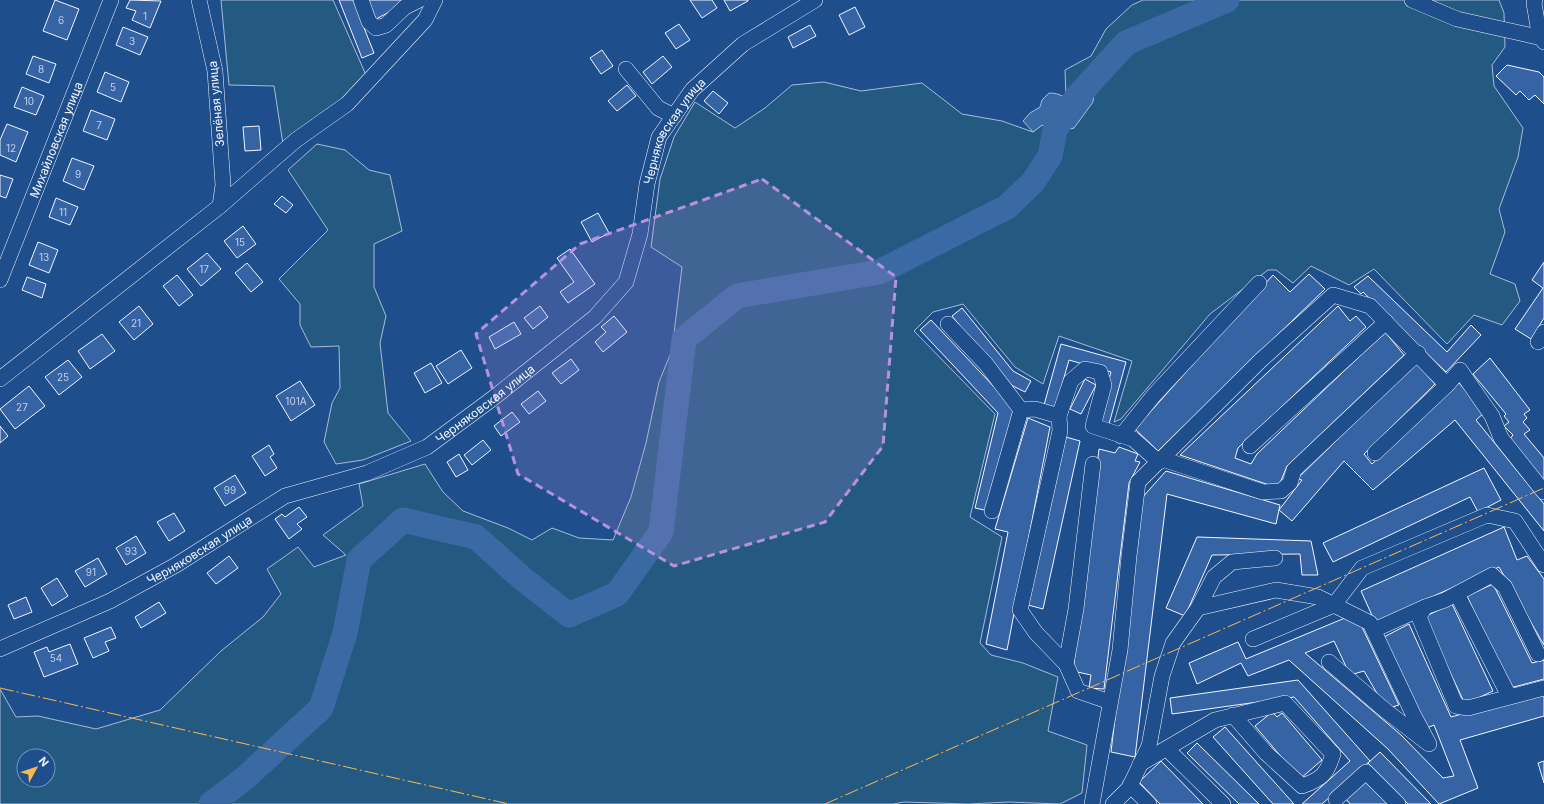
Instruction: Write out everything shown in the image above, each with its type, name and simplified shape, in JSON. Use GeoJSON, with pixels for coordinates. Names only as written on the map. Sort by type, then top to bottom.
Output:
{"type":"FeatureCollection","features":[{"type":"Feature","properties":{"kind":"street","name":"Михайловская улица"},"geometry":{"type":"LineString","coordinates":[[0,280],[111,0]]}},
{"type":"Feature","properties":{"kind":"street","name":"Зелёная улица"},"geometry":{"type":"LineString","coordinates":[[199,0],[215,71],[223,185],[220,206]]}},
{"type":"Feature","properties":{"kind":"street"},"geometry":{"type":"LineString","coordinates":[[361,0],[369,22],[376,28],[386,25],[405,7],[419,0]]}},
{"type":"Feature","properties":{"kind":"street"},"geometry":{"type":"LineString","coordinates":[[0,379],[220,206],[296,140],[347,104],[426,20],[435,0]]}},
{"type":"Feature","properties":{"kind":"street","name":"Черняковская улица"},"geometry":{"type":"LineString","coordinates":[[0,649],[110,601],[176,565],[284,496],[367,473],[427,447],[498,394],[595,316],[626,282],[640,234],[647,184],[659,137],[692,90],[743,44],[815,0]]}},
{"type":"Feature","properties":{"kind":"street"},"geometry":{"type":"LineString","coordinates":[[1412,0],[1457,19],[1543,40]]}},
{"type":"Feature","properties":{"kind":"street"},"geometry":{"type":"LineString","coordinates":[[1535,0],[1534,3],[1539,32],[1543,40]]}},
{"type":"Feature","properties":{"kind":"street"},"geometry":{"type":"LineString","coordinates":[[626,69],[658,108],[674,116]]}},
{"type":"Feature","properties":{"kind":"street"},"geometry":{"type":"LineString","coordinates":[[1121,436],[1154,395],[1259,282]]}},
{"type":"Feature","properties":{"kind":"street"},"geometry":{"type":"LineString","coordinates":[[1092,804],[1120,650],[1138,482],[1261,360],[1332,295],[1370,306],[1418,353],[1447,385]]}},
{"type":"Feature","properties":{"kind":"street"},"geometry":{"type":"LineString","coordinates":[[1250,446],[1386,322]]}},
{"type":"Feature","properties":{"kind":"street"},"geometry":{"type":"LineString","coordinates":[[948,324],[986,364],[1021,410]]}},
{"type":"Feature","properties":{"kind":"street"},"geometry":{"type":"LineString","coordinates":[[1110,702],[1078,691],[1066,664],[1036,633],[1020,610],[1060,431],[1059,416],[1071,381],[1085,369],[1100,372],[1104,385],[1093,426],[1133,439],[1160,460],[1263,492],[1281,491],[1290,483],[1294,470],[1418,353]]}},
{"type":"Feature","properties":{"kind":"street"},"geometry":{"type":"LineString","coordinates":[[1375,453],[1447,385],[1460,370],[1492,416],[1501,438],[1544,492]]}},
{"type":"Feature","properties":{"kind":"street"},"geometry":{"type":"LineString","coordinates":[[1021,410],[1035,408],[1059,416]]}},
{"type":"Feature","properties":{"kind":"street"},"geometry":{"type":"LineString","coordinates":[[992,511],[1021,410]]}},
{"type":"Feature","properties":{"kind":"street"},"geometry":{"type":"LineString","coordinates":[[1066,664],[1076,609],[1093,464]]}},
{"type":"Feature","properties":{"kind":"street"},"geometry":{"type":"LineString","coordinates":[[1253,639],[1334,605],[1362,568],[1487,515],[1515,521],[1544,565]]}},
{"type":"Feature","properties":{"kind":"street"},"geometry":{"type":"LineString","coordinates":[[1113,804],[1130,785],[1149,746],[1162,676],[1173,643],[1198,608],[1214,577],[1232,562],[1275,558]]}},
{"type":"Feature","properties":{"kind":"street"},"geometry":{"type":"LineString","coordinates":[[1374,630],[1457,594],[1492,575],[1505,587],[1538,654]]}},
{"type":"Feature","properties":{"kind":"street"},"geometry":{"type":"LineString","coordinates":[[1198,608],[1276,590],[1318,597],[1370,623],[1412,714],[1429,744],[1386,712],[1346,679],[1329,662]]}},
{"type":"Feature","properties":{"kind":"street"},"geometry":{"type":"LineString","coordinates":[[1457,594],[1509,696]]}},
{"type":"Feature","properties":{"kind":"street"},"geometry":{"type":"LineString","coordinates":[[1425,607],[1418,617],[1456,706],[1468,708],[1544,688]]}},
{"type":"Feature","properties":{"kind":"street"},"geometry":{"type":"LineString","coordinates":[[1140,764],[1215,720],[1285,703],[1333,754],[1329,768],[1318,781],[1302,786],[1266,753],[1233,716]]}},
{"type":"Feature","properties":{"kind":"street"},"geometry":{"type":"LineString","coordinates":[[1167,749],[1223,804]]}},
{"type":"Feature","properties":{"kind":"street"},"geometry":{"type":"LineString","coordinates":[[1336,802],[1366,772],[1398,804]]}},
{"type":"Feature","properties":{"kind":"street"},"geometry":{"type":"LineString","coordinates":[[1130,785],[1149,804]]}},
{"type":"Feature","properties":{"kind":"highlighted area"},"geometry":{"type":"Polygon","coordinates":[[[762,179],[896,277],[883,446],[825,522],[674,566],[518,474],[476,334],[580,244],[762,179]]]}},
{"type":"Feature","properties":{"kind":"shaded area"},"geometry":{"type":"Polygon","coordinates":[[[221,0],[333,0],[366,75],[347,100],[283,144],[274,86],[229,85],[221,0]]]}},
{"type":"Feature","properties":{"kind":"shaded area"},"geometry":{"type":"Polygon","coordinates":[[[1143,0],[1499,0],[1504,13],[1505,47],[1492,65],[1494,86],[1523,128],[1518,157],[1499,209],[1505,232],[1490,274],[1515,284],[1520,301],[1502,325],[1474,315],[1447,344],[1374,269],[1349,285],[1311,266],[1293,283],[1276,270],[1268,270],[1210,314],[1121,419],[1114,422],[1132,361],[1059,336],[1043,384],[1015,367],[963,304],[933,312],[914,331],[995,414],[970,517],[1002,537],[980,643],[991,655],[1023,663],[1058,677],[1048,731],[1087,745],[1082,793],[1060,804],[1009,802],[968,804],[904,802],[893,804],[0,804],[0,689],[16,717],[38,716],[96,729],[160,710],[221,651],[263,617],[281,594],[267,569],[298,547],[314,567],[346,555],[323,535],[363,506],[359,484],[425,464],[443,492],[463,511],[508,528],[532,540],[552,528],[579,538],[613,540],[631,497],[646,443],[659,382],[672,350],[682,267],[651,247],[660,179],[674,137],[695,102],[735,128],[765,108],[792,85],[824,82],[861,91],[922,83],[962,114],[1002,121],[1033,132],[1042,125],[1050,129],[1065,130],[1074,128],[1076,106],[1066,97],[1065,70],[1091,56],[1106,29],[1132,5],[1143,0]]]}},
{"type":"Feature","properties":{"kind":"shaded area"},"geometry":{"type":"Polygon","coordinates":[[[1087,81],[1095,82],[1093,102],[1074,128],[1060,131],[1050,130],[1042,125],[1033,132],[1023,121],[1030,113],[1040,107],[1042,100],[1049,93],[1060,95],[1076,105],[1087,81]]]}},
{"type":"Feature","properties":{"kind":"shaded area"},"geometry":{"type":"Polygon","coordinates":[[[317,144],[345,150],[369,170],[390,175],[402,231],[374,244],[374,287],[386,316],[380,343],[388,413],[411,441],[363,460],[336,464],[324,442],[332,403],[340,388],[339,346],[311,347],[300,325],[300,304],[279,279],[328,230],[288,170],[317,144]]]}},
{"type":"Feature","properties":{"kind":"building"},"geometry":{"type":"Polygon","coordinates":[[[55,0],[79,9],[67,40],[43,31],[55,0]]]}},
{"type":"Feature","properties":{"kind":"building"},"geometry":{"type":"Polygon","coordinates":[[[130,0],[161,1],[150,28],[132,20],[136,11],[126,8],[130,0]]]}},
{"type":"Feature","properties":{"kind":"building"},"geometry":{"type":"Polygon","coordinates":[[[339,0],[353,0],[374,53],[362,58],[339,0]]]}},
{"type":"Feature","properties":{"kind":"building"},"geometry":{"type":"Polygon","coordinates":[[[366,0],[406,0],[408,2],[376,19],[366,0]]]}},
{"type":"Feature","properties":{"kind":"building"},"geometry":{"type":"Polygon","coordinates":[[[690,0],[712,0],[717,8],[702,18],[690,0]]]}},
{"type":"Feature","properties":{"kind":"building"},"geometry":{"type":"Polygon","coordinates":[[[724,0],[748,0],[748,1],[730,11],[724,0]]]}},
{"type":"Feature","properties":{"kind":"building"},"geometry":{"type":"Polygon","coordinates":[[[855,7],[865,27],[849,35],[839,15],[855,7]]]}},
{"type":"Feature","properties":{"kind":"building"},"geometry":{"type":"Polygon","coordinates":[[[679,24],[690,40],[676,49],[665,33],[679,24]]]}},
{"type":"Feature","properties":{"kind":"building"},"geometry":{"type":"Polygon","coordinates":[[[810,25],[816,36],[793,48],[788,37],[810,25]]]}},
{"type":"Feature","properties":{"kind":"building"},"geometry":{"type":"Polygon","coordinates":[[[123,27],[148,37],[140,55],[116,45],[123,27]]]}},
{"type":"Feature","properties":{"kind":"building"},"geometry":{"type":"Polygon","coordinates":[[[602,50],[613,66],[601,74],[590,58],[602,50]]]}},
{"type":"Feature","properties":{"kind":"building"},"geometry":{"type":"Polygon","coordinates":[[[33,56],[56,64],[49,83],[26,74],[33,56]]]}},
{"type":"Feature","properties":{"kind":"building"},"geometry":{"type":"Polygon","coordinates":[[[663,56],[672,67],[652,84],[643,72],[663,56]]]}},
{"type":"Feature","properties":{"kind":"building"},"geometry":{"type":"Polygon","coordinates":[[[1507,65],[1539,72],[1544,77],[1544,104],[1535,95],[1529,100],[1520,91],[1516,95],[1496,76],[1507,65]]]}},
{"type":"Feature","properties":{"kind":"building"},"geometry":{"type":"Polygon","coordinates":[[[105,72],[129,82],[121,102],[97,92],[105,72]]]}},
{"type":"Feature","properties":{"kind":"building"},"geometry":{"type":"Polygon","coordinates":[[[627,85],[636,96],[617,111],[608,101],[627,85]]]}},
{"type":"Feature","properties":{"kind":"building"},"geometry":{"type":"Polygon","coordinates":[[[22,87],[44,96],[36,115],[14,107],[22,87]]]}},
{"type":"Feature","properties":{"kind":"building"},"geometry":{"type":"Polygon","coordinates":[[[713,91],[728,103],[719,114],[704,101],[713,91]]]}},
{"type":"Feature","properties":{"kind":"building"},"geometry":{"type":"Polygon","coordinates":[[[91,110],[115,119],[107,140],[83,131],[91,110]]]}},
{"type":"Feature","properties":{"kind":"building"},"geometry":{"type":"Polygon","coordinates":[[[7,124],[28,132],[16,162],[0,155],[0,140],[7,124]]]}},
{"type":"Feature","properties":{"kind":"building"},"geometry":{"type":"Polygon","coordinates":[[[259,126],[261,150],[245,151],[243,127],[259,126]]]}},
{"type":"Feature","properties":{"kind":"building"},"geometry":{"type":"Polygon","coordinates":[[[72,158],[94,166],[84,190],[63,181],[72,158]]]}},
{"type":"Feature","properties":{"kind":"building"},"geometry":{"type":"Polygon","coordinates":[[[0,175],[13,179],[6,198],[0,196],[0,175]]]}},
{"type":"Feature","properties":{"kind":"building"},"geometry":{"type":"Polygon","coordinates":[[[282,196],[293,205],[286,213],[274,204],[282,196]]]}},
{"type":"Feature","properties":{"kind":"building"},"geometry":{"type":"Polygon","coordinates":[[[56,198],[78,207],[70,225],[49,217],[56,198]]]}},
{"type":"Feature","properties":{"kind":"building"},"geometry":{"type":"Polygon","coordinates":[[[598,213],[609,233],[592,242],[581,222],[598,213]]]}},
{"type":"Feature","properties":{"kind":"building"},"geometry":{"type":"Polygon","coordinates":[[[243,226],[256,244],[237,258],[224,241],[243,226]]]}},
{"type":"Feature","properties":{"kind":"building"},"geometry":{"type":"Polygon","coordinates":[[[38,242],[58,250],[49,273],[29,265],[38,242]]]}},
{"type":"Feature","properties":{"kind":"building"},"geometry":{"type":"Polygon","coordinates":[[[570,249],[595,284],[568,303],[560,292],[574,282],[557,258],[570,249]]]}},
{"type":"Feature","properties":{"kind":"building"},"geometry":{"type":"Polygon","coordinates":[[[207,253],[221,269],[201,286],[187,269],[207,253]]]}},
{"type":"Feature","properties":{"kind":"building"},"geometry":{"type":"Polygon","coordinates":[[[1544,262],[1544,318],[1531,339],[1515,329],[1543,288],[1532,280],[1544,262]]]}},
{"type":"Feature","properties":{"kind":"building"},"geometry":{"type":"Polygon","coordinates":[[[247,263],[263,282],[251,292],[235,273],[247,263]]]}},
{"type":"Feature","properties":{"kind":"building"},"geometry":{"type":"Polygon","coordinates":[[[1309,274],[1325,289],[1158,451],[1135,429],[1273,275],[1290,292],[1309,274]]]}},
{"type":"Feature","properties":{"kind":"building"},"geometry":{"type":"Polygon","coordinates":[[[177,275],[193,295],[179,306],[163,286],[177,275]]]}},
{"type":"Feature","properties":{"kind":"building"},"geometry":{"type":"Polygon","coordinates":[[[1368,276],[1447,352],[1471,325],[1481,335],[1446,372],[1363,292],[1361,294],[1354,287],[1368,276]]]}},
{"type":"Feature","properties":{"kind":"building"},"geometry":{"type":"Polygon","coordinates":[[[27,277],[46,284],[42,298],[22,290],[27,277]]]}},
{"type":"Feature","properties":{"kind":"building"},"geometry":{"type":"Polygon","coordinates":[[[139,306],[153,324],[134,340],[119,322],[139,306]]]}},
{"type":"Feature","properties":{"kind":"building"},"geometry":{"type":"Polygon","coordinates":[[[540,306],[548,317],[533,329],[524,318],[540,306]]]}},
{"type":"Feature","properties":{"kind":"building"},"geometry":{"type":"Polygon","coordinates":[[[1338,306],[1350,321],[1356,316],[1366,327],[1238,448],[1235,458],[1251,464],[1257,454],[1385,332],[1404,355],[1287,466],[1278,488],[1180,455],[1338,306]]]}},
{"type":"Feature","properties":{"kind":"building"},"geometry":{"type":"Polygon","coordinates":[[[962,308],[1013,371],[1031,381],[1025,392],[1005,382],[952,316],[962,308]]]}},
{"type":"Feature","properties":{"kind":"building"},"geometry":{"type":"Polygon","coordinates":[[[614,316],[627,332],[603,352],[595,342],[606,332],[601,327],[614,316]]]}},
{"type":"Feature","properties":{"kind":"building"},"geometry":{"type":"Polygon","coordinates":[[[931,320],[1014,408],[989,511],[975,508],[998,413],[920,330],[931,320]]]}},
{"type":"Feature","properties":{"kind":"building"},"geometry":{"type":"Polygon","coordinates":[[[514,322],[521,334],[495,349],[489,337],[514,322]]]}},
{"type":"Feature","properties":{"kind":"building"},"geometry":{"type":"Polygon","coordinates":[[[102,334],[115,351],[90,369],[78,351],[102,334]]]}},
{"type":"Feature","properties":{"kind":"building"},"geometry":{"type":"Polygon","coordinates":[[[1061,344],[1126,362],[1109,424],[1097,421],[1111,372],[1069,360],[1055,409],[1044,405],[1061,344]]]}},
{"type":"Feature","properties":{"kind":"building"},"geometry":{"type":"Polygon","coordinates":[[[461,350],[472,368],[448,384],[436,366],[461,350]]]}},
{"type":"Feature","properties":{"kind":"building"},"geometry":{"type":"Polygon","coordinates":[[[1490,358],[1530,410],[1524,414],[1527,418],[1523,422],[1530,430],[1524,434],[1544,458],[1544,481],[1509,440],[1513,435],[1504,426],[1509,422],[1504,416],[1506,414],[1473,374],[1490,358]]]}},
{"type":"Feature","properties":{"kind":"building"},"geometry":{"type":"Polygon","coordinates":[[[571,359],[579,370],[561,384],[552,373],[571,359]]]}},
{"type":"Feature","properties":{"kind":"building"},"geometry":{"type":"Polygon","coordinates":[[[68,360],[82,377],[59,395],[45,377],[68,360]]]}},
{"type":"Feature","properties":{"kind":"building"},"geometry":{"type":"Polygon","coordinates":[[[431,363],[442,383],[425,393],[414,373],[431,363]]]}},
{"type":"Feature","properties":{"kind":"building"},"geometry":{"type":"Polygon","coordinates":[[[1416,363],[1435,384],[1364,454],[1372,464],[1459,383],[1485,412],[1476,420],[1544,504],[1544,531],[1455,420],[1373,490],[1344,461],[1292,521],[1279,510],[1302,480],[1297,479],[1416,363]]]}},
{"type":"Feature","properties":{"kind":"building"},"geometry":{"type":"Polygon","coordinates":[[[1085,379],[1096,385],[1081,414],[1070,409],[1085,379]]]}},
{"type":"Feature","properties":{"kind":"building"},"geometry":{"type":"Polygon","coordinates":[[[300,381],[315,405],[291,421],[276,396],[300,381]]]}},
{"type":"Feature","properties":{"kind":"building"},"geometry":{"type":"Polygon","coordinates":[[[29,386],[45,406],[15,429],[0,409],[29,386]]]}},
{"type":"Feature","properties":{"kind":"building"},"geometry":{"type":"Polygon","coordinates":[[[538,391],[546,401],[529,414],[521,404],[538,391]]]}},
{"type":"Feature","properties":{"kind":"building"},"geometry":{"type":"Polygon","coordinates":[[[512,412],[520,422],[501,436],[494,426],[512,412]]]}},
{"type":"Feature","properties":{"kind":"building"},"geometry":{"type":"Polygon","coordinates":[[[1028,418],[1050,427],[1007,650],[986,644],[1008,532],[995,529],[1028,418]]]}},
{"type":"Feature","properties":{"kind":"building"},"geometry":{"type":"Polygon","coordinates":[[[0,426],[8,436],[0,443],[0,426]]]}},
{"type":"Feature","properties":{"kind":"building"},"geometry":{"type":"Polygon","coordinates":[[[1066,437],[1080,441],[1043,609],[1028,605],[1066,437]]]}},
{"type":"Feature","properties":{"kind":"building"},"geometry":{"type":"Polygon","coordinates":[[[483,440],[491,450],[472,465],[464,455],[483,440]]]}},
{"type":"Feature","properties":{"kind":"building"},"geometry":{"type":"Polygon","coordinates":[[[269,445],[274,454],[270,457],[277,468],[265,476],[252,456],[269,445]]]}},
{"type":"Feature","properties":{"kind":"building"},"geometry":{"type":"Polygon","coordinates":[[[1119,447],[1138,454],[1135,461],[1140,462],[1129,483],[1104,689],[1089,688],[1091,675],[1073,671],[1099,449],[1115,453],[1119,447]]]}},
{"type":"Feature","properties":{"kind":"building"},"geometry":{"type":"Polygon","coordinates":[[[459,454],[468,470],[456,477],[447,462],[459,454]]]}},
{"type":"Feature","properties":{"kind":"building"},"geometry":{"type":"Polygon","coordinates":[[[1484,468],[1501,500],[1478,512],[1470,497],[1333,562],[1323,543],[1484,468]]]}},
{"type":"Feature","properties":{"kind":"building"},"geometry":{"type":"Polygon","coordinates":[[[1166,471],[1280,505],[1276,524],[1167,494],[1135,757],[1111,752],[1141,499],[1166,471]]]}},
{"type":"Feature","properties":{"kind":"building"},"geometry":{"type":"Polygon","coordinates":[[[235,475],[246,493],[225,506],[214,488],[235,475]]]}},
{"type":"Feature","properties":{"kind":"building"},"geometry":{"type":"Polygon","coordinates":[[[299,507],[307,517],[297,524],[302,529],[289,539],[275,519],[282,514],[285,517],[299,507]]]}},
{"type":"Feature","properties":{"kind":"building"},"geometry":{"type":"Polygon","coordinates":[[[174,513],[185,531],[169,541],[157,522],[174,513]]]}},
{"type":"Feature","properties":{"kind":"building"},"geometry":{"type":"Polygon","coordinates":[[[1504,527],[1517,560],[1527,556],[1544,579],[1544,645],[1499,567],[1375,622],[1361,591],[1504,527]]]}},
{"type":"Feature","properties":{"kind":"building"},"geometry":{"type":"Polygon","coordinates":[[[136,536],[146,553],[126,565],[116,548],[136,536]]]}},
{"type":"Feature","properties":{"kind":"building"},"geometry":{"type":"Polygon","coordinates":[[[1197,537],[1311,541],[1318,575],[1302,575],[1300,554],[1212,555],[1185,616],[1166,608],[1197,537]]]}},
{"type":"Feature","properties":{"kind":"building"},"geometry":{"type":"Polygon","coordinates":[[[229,556],[238,568],[216,584],[207,573],[229,556]]]}},
{"type":"Feature","properties":{"kind":"building"},"geometry":{"type":"Polygon","coordinates":[[[98,558],[107,574],[85,587],[75,571],[98,558]]]}},
{"type":"Feature","properties":{"kind":"building"},"geometry":{"type":"Polygon","coordinates":[[[57,578],[68,596],[52,606],[41,588],[57,578]]]}},
{"type":"Feature","properties":{"kind":"building"},"geometry":{"type":"Polygon","coordinates":[[[1493,584],[1532,663],[1544,660],[1544,679],[1510,688],[1467,596],[1493,584]]]}},
{"type":"Feature","properties":{"kind":"building"},"geometry":{"type":"Polygon","coordinates":[[[26,597],[32,612],[14,619],[8,605],[26,597]]]}},
{"type":"Feature","properties":{"kind":"building"},"geometry":{"type":"Polygon","coordinates":[[[159,602],[166,613],[141,628],[135,617],[159,602]]]}},
{"type":"Feature","properties":{"kind":"building"},"geometry":{"type":"Polygon","coordinates":[[[1452,604],[1493,691],[1465,704],[1424,617],[1452,604]]]}},
{"type":"Feature","properties":{"kind":"building"},"geometry":{"type":"Polygon","coordinates":[[[1345,618],[1362,627],[1399,705],[1386,709],[1364,671],[1350,675],[1334,641],[1305,653],[1401,735],[1443,778],[1454,776],[1434,725],[1427,728],[1384,637],[1409,624],[1451,717],[1544,691],[1544,716],[1460,740],[1478,788],[1439,804],[1388,749],[1289,660],[1248,676],[1241,663],[1197,684],[1189,663],[1238,642],[1246,659],[1345,618]]]}},
{"type":"Feature","properties":{"kind":"building"},"geometry":{"type":"Polygon","coordinates":[[[111,627],[116,638],[105,642],[109,651],[93,658],[84,638],[111,627]]]}},
{"type":"Feature","properties":{"kind":"building"},"geometry":{"type":"Polygon","coordinates":[[[70,644],[78,664],[44,677],[34,652],[47,647],[49,652],[70,644]]]}},
{"type":"Feature","properties":{"kind":"building"},"geometry":{"type":"Polygon","coordinates":[[[1298,680],[1370,761],[1322,804],[1302,804],[1350,761],[1294,697],[1172,714],[1170,698],[1298,680]]]}},
{"type":"Feature","properties":{"kind":"building"},"geometry":{"type":"Polygon","coordinates":[[[1272,712],[1277,717],[1282,713],[1322,760],[1300,779],[1255,726],[1272,712]]]}},
{"type":"Feature","properties":{"kind":"building"},"geometry":{"type":"Polygon","coordinates":[[[1225,727],[1294,804],[1273,804],[1213,737],[1225,727]]]}},
{"type":"Feature","properties":{"kind":"building"},"geometry":{"type":"Polygon","coordinates":[[[1197,743],[1259,804],[1239,804],[1187,753],[1197,743]]]}},
{"type":"Feature","properties":{"kind":"building"},"geometry":{"type":"Polygon","coordinates":[[[1380,752],[1431,804],[1408,804],[1368,763],[1380,752]]]}},
{"type":"Feature","properties":{"kind":"building"},"geometry":{"type":"Polygon","coordinates":[[[1161,761],[1203,804],[1160,804],[1139,782],[1161,761]]]}},
{"type":"Feature","properties":{"kind":"building"},"geometry":{"type":"Polygon","coordinates":[[[1544,761],[1544,783],[1538,763],[1544,761]]]}},
{"type":"Feature","properties":{"kind":"building"},"geometry":{"type":"Polygon","coordinates":[[[1365,779],[1390,804],[1350,804],[1345,798],[1365,779]]]}},
{"type":"Feature","properties":{"kind":"waterway"},"geometry":{"type":"LineString","coordinates":[[211,804],[245,778],[321,708],[345,633],[359,560],[403,520],[476,537],[523,579],[569,615],[617,594],[661,532],[684,339],[737,296],[879,272],[1007,207],[1033,182],[1050,156],[1055,130],[1076,98],[1126,43],[1227,0]]}},
{"type":"Feature","properties":{"kind":"power"},"geometry":{"type":"LineString","coordinates":[[825,804],[1544,488]]}},
{"type":"Feature","properties":{"kind":"power"},"geometry":{"type":"LineString","coordinates":[[0,688],[509,804]]}}]}
